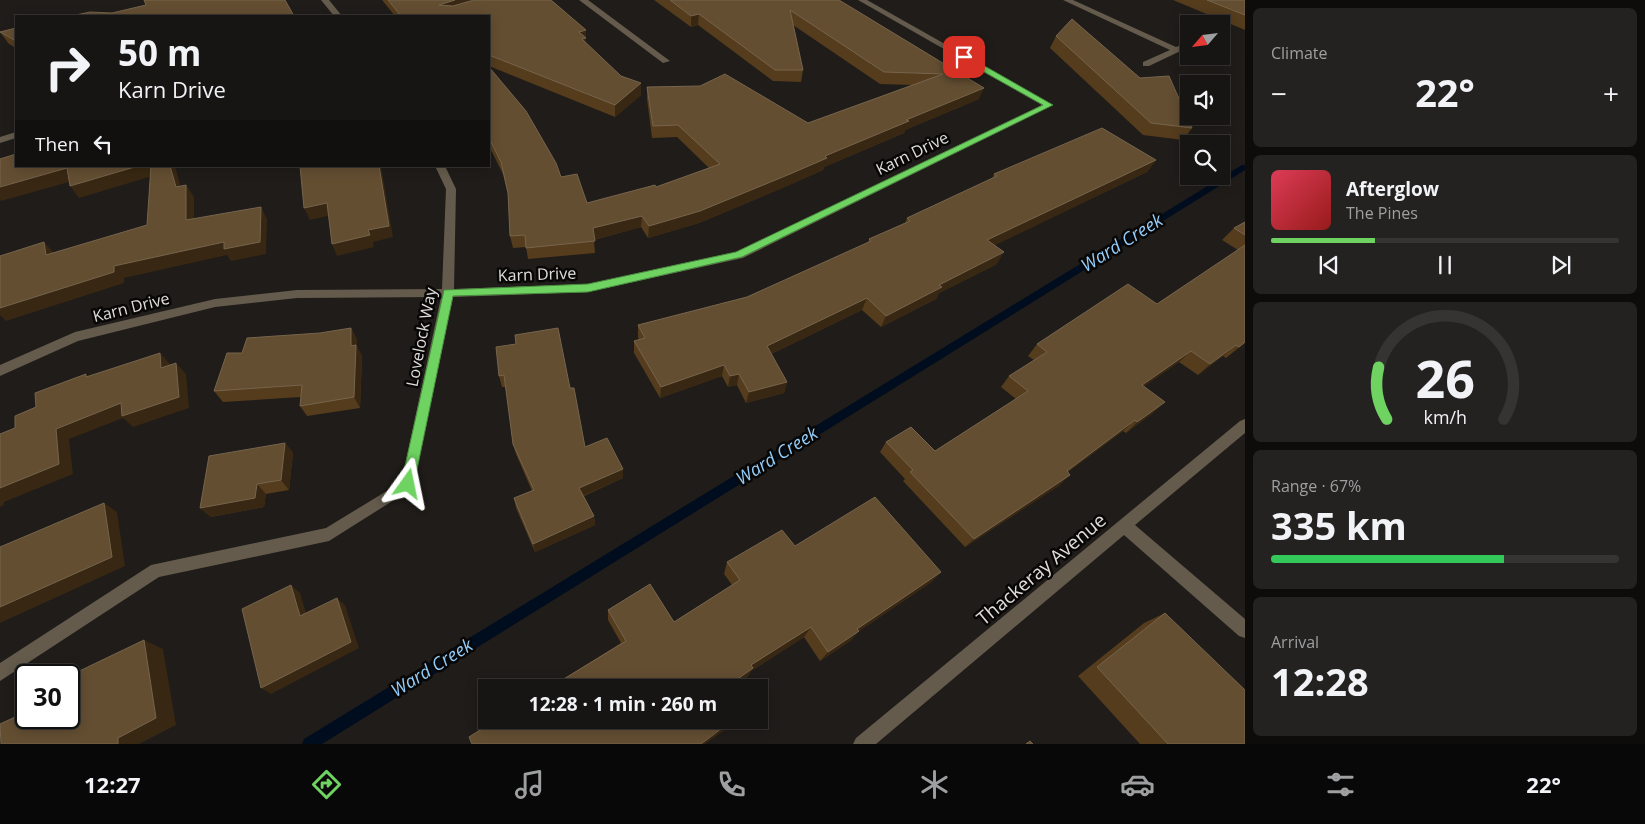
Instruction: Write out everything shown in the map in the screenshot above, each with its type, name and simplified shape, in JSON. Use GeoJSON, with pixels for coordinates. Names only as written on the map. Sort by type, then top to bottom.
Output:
{"type":"FeatureCollection","features":[{"type":"Feature","properties":{"kind":"street"},"geometry":{"type":"LineString","coordinates":[[325,0],[337,15]]}},
{"type":"Feature","properties":{"kind":"street"},"geometry":{"type":"LineString","coordinates":[[583,0],[666,61]]}},
{"type":"Feature","properties":{"kind":"street","name":"Karn Drive"},"geometry":{"type":"LineString","coordinates":[[0,371],[75,337],[215,303],[297,294],[448,293],[588,288],[739,255],[1049,105],[862,0]]}},
{"type":"Feature","properties":{"kind":"street"},"geometry":{"type":"LineString","coordinates":[[1067,0],[1176,50]]}},
{"type":"Feature","properties":{"kind":"street"},"geometry":{"type":"LineString","coordinates":[[1146,64],[1180,48]]}},
{"type":"Feature","properties":{"kind":"street"},"geometry":{"type":"LineString","coordinates":[[0,140],[15,135]]}},
{"type":"Feature","properties":{"kind":"street","name":"Lovelock Way"},"geometry":{"type":"LineString","coordinates":[[0,673],[156,570],[329,534],[408,484],[448,293],[451,189],[440,167]]}},
{"type":"Feature","properties":{"kind":"street","name":"Thackeray Avenue"},"geometry":{"type":"LineString","coordinates":[[862,744],[1245,425]]}},
{"type":"Feature","properties":{"kind":"street"},"geometry":{"type":"LineString","coordinates":[[1124,526],[1245,630]]}},
{"type":"Feature","properties":{"kind":"building"},"geometry":{"type":"Polygon","coordinates":[[[144,0],[285,0],[293,15],[76,15],[90,12],[112,13],[146,5],[144,0]]]}},
{"type":"Feature","properties":{"kind":"building"},"geometry":{"type":"Polygon","coordinates":[[[388,0],[455,0],[439,5],[453,6],[474,0],[551,0],[586,30],[579,32],[586,38],[582,39],[621,76],[641,83],[615,105],[490,55],[490,15],[400,15],[388,0]]]}},
{"type":"Feature","properties":{"kind":"building"},"geometry":{"type":"Polygon","coordinates":[[[670,0],[839,0],[984,88],[825,156],[827,158],[700,211],[649,226],[642,216],[593,228],[595,241],[526,248],[525,235],[510,236],[508,193],[501,162],[490,140],[490,68],[526,111],[556,163],[561,177],[577,174],[587,203],[655,185],[656,187],[720,164],[678,125],[653,126],[647,87],[700,86],[725,74],[808,123],[943,74],[884,72],[790,10],[803,70],[775,70],[699,14],[691,16],[670,0]]]}},
{"type":"Feature","properties":{"kind":"building"},"geometry":{"type":"Polygon","coordinates":[[[1207,0],[1245,0],[1245,15],[1207,0]]]}},
{"type":"Feature","properties":{"kind":"building"},"geometry":{"type":"Polygon","coordinates":[[[1072,19],[1140,78],[1169,76],[1180,101],[1180,125],[1191,125],[1192,128],[1151,123],[1056,36],[1072,19]]]}},
{"type":"Feature","properties":{"kind":"building"},"geometry":{"type":"Polygon","coordinates":[[[15,28],[15,40],[0,32],[15,28]]]}},
{"type":"Feature","properties":{"kind":"building"},"geometry":{"type":"Polygon","coordinates":[[[1102,128],[1156,160],[987,240],[1004,252],[939,285],[942,287],[886,316],[867,298],[767,346],[787,382],[749,392],[739,374],[730,376],[724,365],[661,387],[634,341],[645,338],[638,325],[747,297],[871,241],[869,239],[910,221],[907,218],[997,176],[994,174],[1102,128]]]}},
{"type":"Feature","properties":{"kind":"building"},"geometry":{"type":"Polygon","coordinates":[[[15,154],[15,167],[135,167],[70,186],[67,168],[0,187],[0,159],[15,154]]]}},
{"type":"Feature","properties":{"kind":"building"},"geometry":{"type":"Polygon","coordinates":[[[151,167],[170,167],[176,187],[186,185],[186,220],[261,207],[260,242],[224,249],[224,242],[114,266],[114,272],[0,308],[0,256],[44,242],[46,255],[147,225],[151,167]]]}},
{"type":"Feature","properties":{"kind":"building"},"geometry":{"type":"Polygon","coordinates":[[[300,167],[379,167],[389,226],[368,230],[370,235],[332,244],[327,203],[304,208],[300,167]]]}},
{"type":"Feature","properties":{"kind":"building"},"geometry":{"type":"Polygon","coordinates":[[[1245,222],[1245,235],[1234,228],[1245,222]]]}},
{"type":"Feature","properties":{"kind":"building"},"geometry":{"type":"Polygon","coordinates":[[[1245,245],[1245,342],[1239,347],[1236,345],[1210,364],[1191,351],[1142,385],[1165,402],[1137,422],[1135,420],[1067,471],[1070,475],[974,539],[910,472],[913,470],[886,442],[911,427],[935,451],[1028,391],[1009,376],[1047,352],[1037,344],[1128,284],[1157,304],[1245,245]]]}},
{"type":"Feature","properties":{"kind":"building"},"geometry":{"type":"Polygon","coordinates":[[[351,328],[351,346],[356,345],[354,397],[300,406],[302,385],[214,391],[227,353],[242,353],[247,338],[320,333],[351,328]]]}},
{"type":"Feature","properties":{"kind":"building"},"geometry":{"type":"Polygon","coordinates":[[[558,328],[570,388],[574,388],[585,447],[607,438],[623,469],[579,488],[594,516],[533,544],[514,498],[534,490],[513,444],[504,375],[499,376],[496,347],[516,344],[515,335],[558,328]]]}},
{"type":"Feature","properties":{"kind":"building"},"geometry":{"type":"Polygon","coordinates":[[[160,353],[161,368],[176,363],[179,397],[122,416],[121,403],[56,429],[59,464],[0,488],[0,434],[15,428],[15,416],[36,407],[35,393],[86,374],[86,377],[160,353]]]}},
{"type":"Feature","properties":{"kind":"building"},"geometry":{"type":"Polygon","coordinates":[[[285,443],[281,480],[257,484],[255,498],[200,508],[209,456],[285,443]]]}},
{"type":"Feature","properties":{"kind":"building"},"geometry":{"type":"Polygon","coordinates":[[[875,497],[941,572],[857,629],[859,631],[828,652],[811,627],[751,665],[753,668],[738,679],[564,679],[626,641],[608,610],[650,584],[674,622],[740,580],[727,562],[782,530],[795,546],[875,497]]]}},
{"type":"Feature","properties":{"kind":"building"},"geometry":{"type":"Polygon","coordinates":[[[104,503],[112,557],[0,607],[0,547],[104,503]]]}},
{"type":"Feature","properties":{"kind":"building"},"geometry":{"type":"Polygon","coordinates":[[[291,585],[300,616],[337,598],[351,642],[261,688],[242,609],[291,585]]]}},
{"type":"Feature","properties":{"kind":"building"},"geometry":{"type":"Polygon","coordinates":[[[1165,613],[1245,690],[1245,744],[1168,744],[1097,667],[1165,613]]]}},
{"type":"Feature","properties":{"kind":"building"},"geometry":{"type":"Polygon","coordinates":[[[144,640],[156,718],[118,738],[118,744],[1,744],[0,724],[15,717],[15,729],[80,729],[80,671],[144,640]]]}},
{"type":"Feature","properties":{"kind":"building"},"geometry":{"type":"Polygon","coordinates":[[[482,729],[721,729],[701,744],[472,744],[469,737],[482,729]]]}},
{"type":"Feature","properties":{"kind":"waterway","name":"Ward Creek"},"geometry":{"type":"LineString","coordinates":[[309,744],[1245,167]]}},
{"type":"Feature","properties":{"kind":"route"},"geometry":{"type":"LineString","coordinates":[[408,484],[448,293],[588,288],[739,255],[1049,105],[964,57]]}}]}
